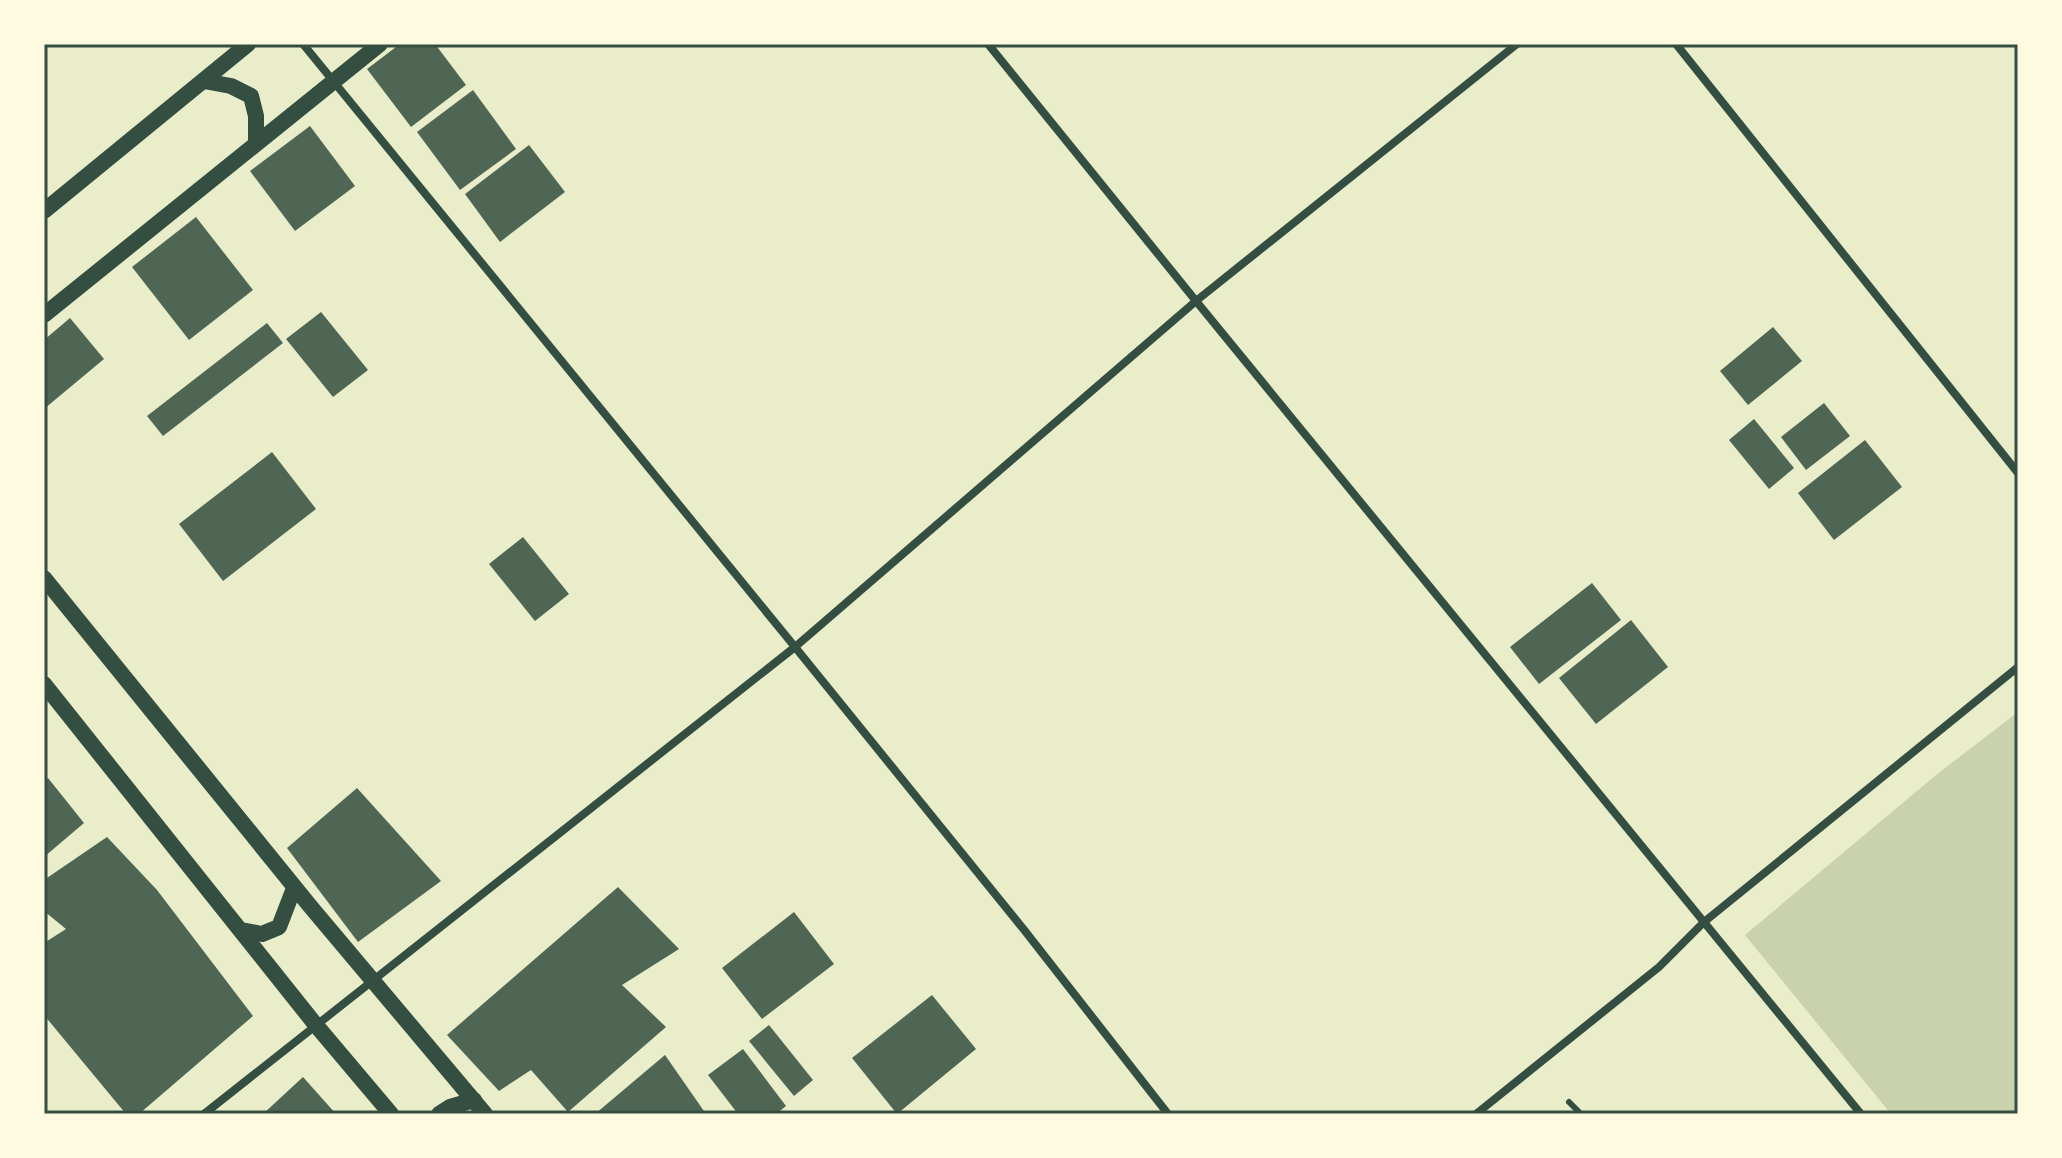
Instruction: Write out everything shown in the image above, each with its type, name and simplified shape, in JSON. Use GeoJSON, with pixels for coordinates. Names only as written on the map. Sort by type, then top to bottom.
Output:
{"type":"FeatureCollection","features":[{"type":"Feature","properties":{"kind":"main road"},"geometry":{"type":"LineString","coordinates":[[44,211],[248,44]]}},
{"type":"Feature","properties":{"kind":"main road"},"geometry":{"type":"LineString","coordinates":[[44,315],[380,44]]}},
{"type":"Feature","properties":{"kind":"main road"},"geometry":{"type":"LineString","coordinates":[[204,81],[231,86],[251,96],[256,116],[256,143]]}},
{"type":"Feature","properties":{"kind":"main road"},"geometry":{"type":"LineString","coordinates":[[44,578],[294,888],[485,1114]]}},
{"type":"Feature","properties":{"kind":"main road"},"geometry":{"type":"LineString","coordinates":[[44,684],[315,1024],[391,1114]]}},
{"type":"Feature","properties":{"kind":"main road"},"geometry":{"type":"LineString","coordinates":[[241,930],[262,934],[279,927],[294,888]]}},
{"type":"Feature","properties":{"kind":"main road"},"geometry":{"type":"LineString","coordinates":[[439,1114],[450,1107],[474,1100]]}},
{"type":"Feature","properties":{"kind":"street"},"geometry":{"type":"LineString","coordinates":[[303,44],[795,647],[1168,1114]]}},
{"type":"Feature","properties":{"kind":"street"},"geometry":{"type":"LineString","coordinates":[[988,44],[1861,1114]]}},
{"type":"Feature","properties":{"kind":"street"},"geometry":{"type":"LineString","coordinates":[[204,1114],[795,647],[1196,301],[1517,44]]}},
{"type":"Feature","properties":{"kind":"street"},"geometry":{"type":"LineString","coordinates":[[1676,44],[2018,473]]}},
{"type":"Feature","properties":{"kind":"street"},"geometry":{"type":"LineString","coordinates":[[1476,1114],[1659,967],[1704,922],[2018,667]]}},
{"type":"Feature","properties":{"kind":"lane"},"geometry":{"type":"LineString","coordinates":[[1569,1102],[1581,1114]]}},
{"type":"Feature","properties":{"kind":"green space"},"geometry":{"type":"Polygon","coordinates":[[[2018,712],[2018,1114],[1891,1114],[1745,935],[1936,775],[2018,712]]]}},
{"type":"Feature","properties":{"kind":"building"},"geometry":{"type":"Polygon","coordinates":[[[400,44],[435,44],[466,85],[411,127],[367,69],[400,44]]]}},
{"type":"Feature","properties":{"kind":"building"},"geometry":{"type":"Polygon","coordinates":[[[473,90],[516,149],[460,190],[417,132],[473,90]]]}},
{"type":"Feature","properties":{"kind":"building"},"geometry":{"type":"Polygon","coordinates":[[[310,126],[355,186],[295,231],[250,171],[310,126]]]}},
{"type":"Feature","properties":{"kind":"building"},"geometry":{"type":"Polygon","coordinates":[[[529,145],[565,192],[500,242],[465,194],[529,145]]]}},
{"type":"Feature","properties":{"kind":"building"},"geometry":{"type":"Polygon","coordinates":[[[196,217],[253,290],[189,340],[132,267],[196,217]]]}},
{"type":"Feature","properties":{"kind":"building"},"geometry":{"type":"Polygon","coordinates":[[[321,312],[368,370],[333,397],[286,339],[321,312]]]}},
{"type":"Feature","properties":{"kind":"building"},"geometry":{"type":"Polygon","coordinates":[[[70,318],[104,359],[44,409],[44,340],[70,318]]]}},
{"type":"Feature","properties":{"kind":"building"},"geometry":{"type":"Polygon","coordinates":[[[267,323],[283,343],[163,436],[147,416],[267,323]]]}},
{"type":"Feature","properties":{"kind":"building"},"geometry":{"type":"Polygon","coordinates":[[[1773,327],[1802,361],[1748,405],[1720,371],[1773,327]]]}},
{"type":"Feature","properties":{"kind":"building"},"geometry":{"type":"Polygon","coordinates":[[[1824,403],[1850,436],[1806,470],[1781,437],[1824,403]]]}},
{"type":"Feature","properties":{"kind":"building"},"geometry":{"type":"Polygon","coordinates":[[[1754,419],[1794,468],[1769,489],[1729,440],[1754,419]]]}},
{"type":"Feature","properties":{"kind":"building"},"geometry":{"type":"Polygon","coordinates":[[[1865,440],[1902,487],[1834,540],[1798,493],[1865,440]]]}},
{"type":"Feature","properties":{"kind":"building"},"geometry":{"type":"Polygon","coordinates":[[[272,452],[316,509],[223,581],[179,524],[272,452]]]}},
{"type":"Feature","properties":{"kind":"building"},"geometry":{"type":"Polygon","coordinates":[[[523,537],[569,594],[535,621],[489,564],[523,537]]]}},
{"type":"Feature","properties":{"kind":"building"},"geometry":{"type":"Polygon","coordinates":[[[1592,583],[1621,620],[1539,684],[1510,647],[1592,583]]]}},
{"type":"Feature","properties":{"kind":"building"},"geometry":{"type":"Polygon","coordinates":[[[1631,620],[1668,667],[1596,724],[1559,678],[1631,620]]]}},
{"type":"Feature","properties":{"kind":"building"},"geometry":{"type":"Polygon","coordinates":[[[48,778],[84,823],[44,857],[44,780],[48,778]]]}},
{"type":"Feature","properties":{"kind":"building"},"geometry":{"type":"Polygon","coordinates":[[[357,788],[441,881],[358,942],[287,848],[357,788]]]}},
{"type":"Feature","properties":{"kind":"building"},"geometry":{"type":"Polygon","coordinates":[[[107,837],[157,890],[253,1016],[139,1114],[126,1114],[44,1015],[44,943],[66,929],[44,911],[44,880],[107,837]]]}},
{"type":"Feature","properties":{"kind":"building"},"geometry":{"type":"Polygon","coordinates":[[[618,887],[679,949],[622,985],[666,1027],[568,1112],[531,1070],[499,1091],[447,1035],[618,887]]]}},
{"type":"Feature","properties":{"kind":"building"},"geometry":{"type":"Polygon","coordinates":[[[794,912],[834,964],[762,1019],[722,968],[794,912]]]}},
{"type":"Feature","properties":{"kind":"building"},"geometry":{"type":"Polygon","coordinates":[[[932,995],[976,1049],[897,1114],[852,1058],[932,995]]]}},
{"type":"Feature","properties":{"kind":"building"},"geometry":{"type":"Polygon","coordinates":[[[769,1025],[813,1080],[794,1096],[749,1041],[769,1025]]]}},
{"type":"Feature","properties":{"kind":"building"},"geometry":{"type":"Polygon","coordinates":[[[743,1049],[786,1106],[776,1114],[738,1114],[708,1075],[743,1049]]]}},
{"type":"Feature","properties":{"kind":"building"},"geometry":{"type":"Polygon","coordinates":[[[665,1055],[706,1114],[595,1114],[665,1055]]]}},
{"type":"Feature","properties":{"kind":"building"},"geometry":{"type":"Polygon","coordinates":[[[303,1077],[336,1114],[263,1114],[303,1077]]]}}]}
